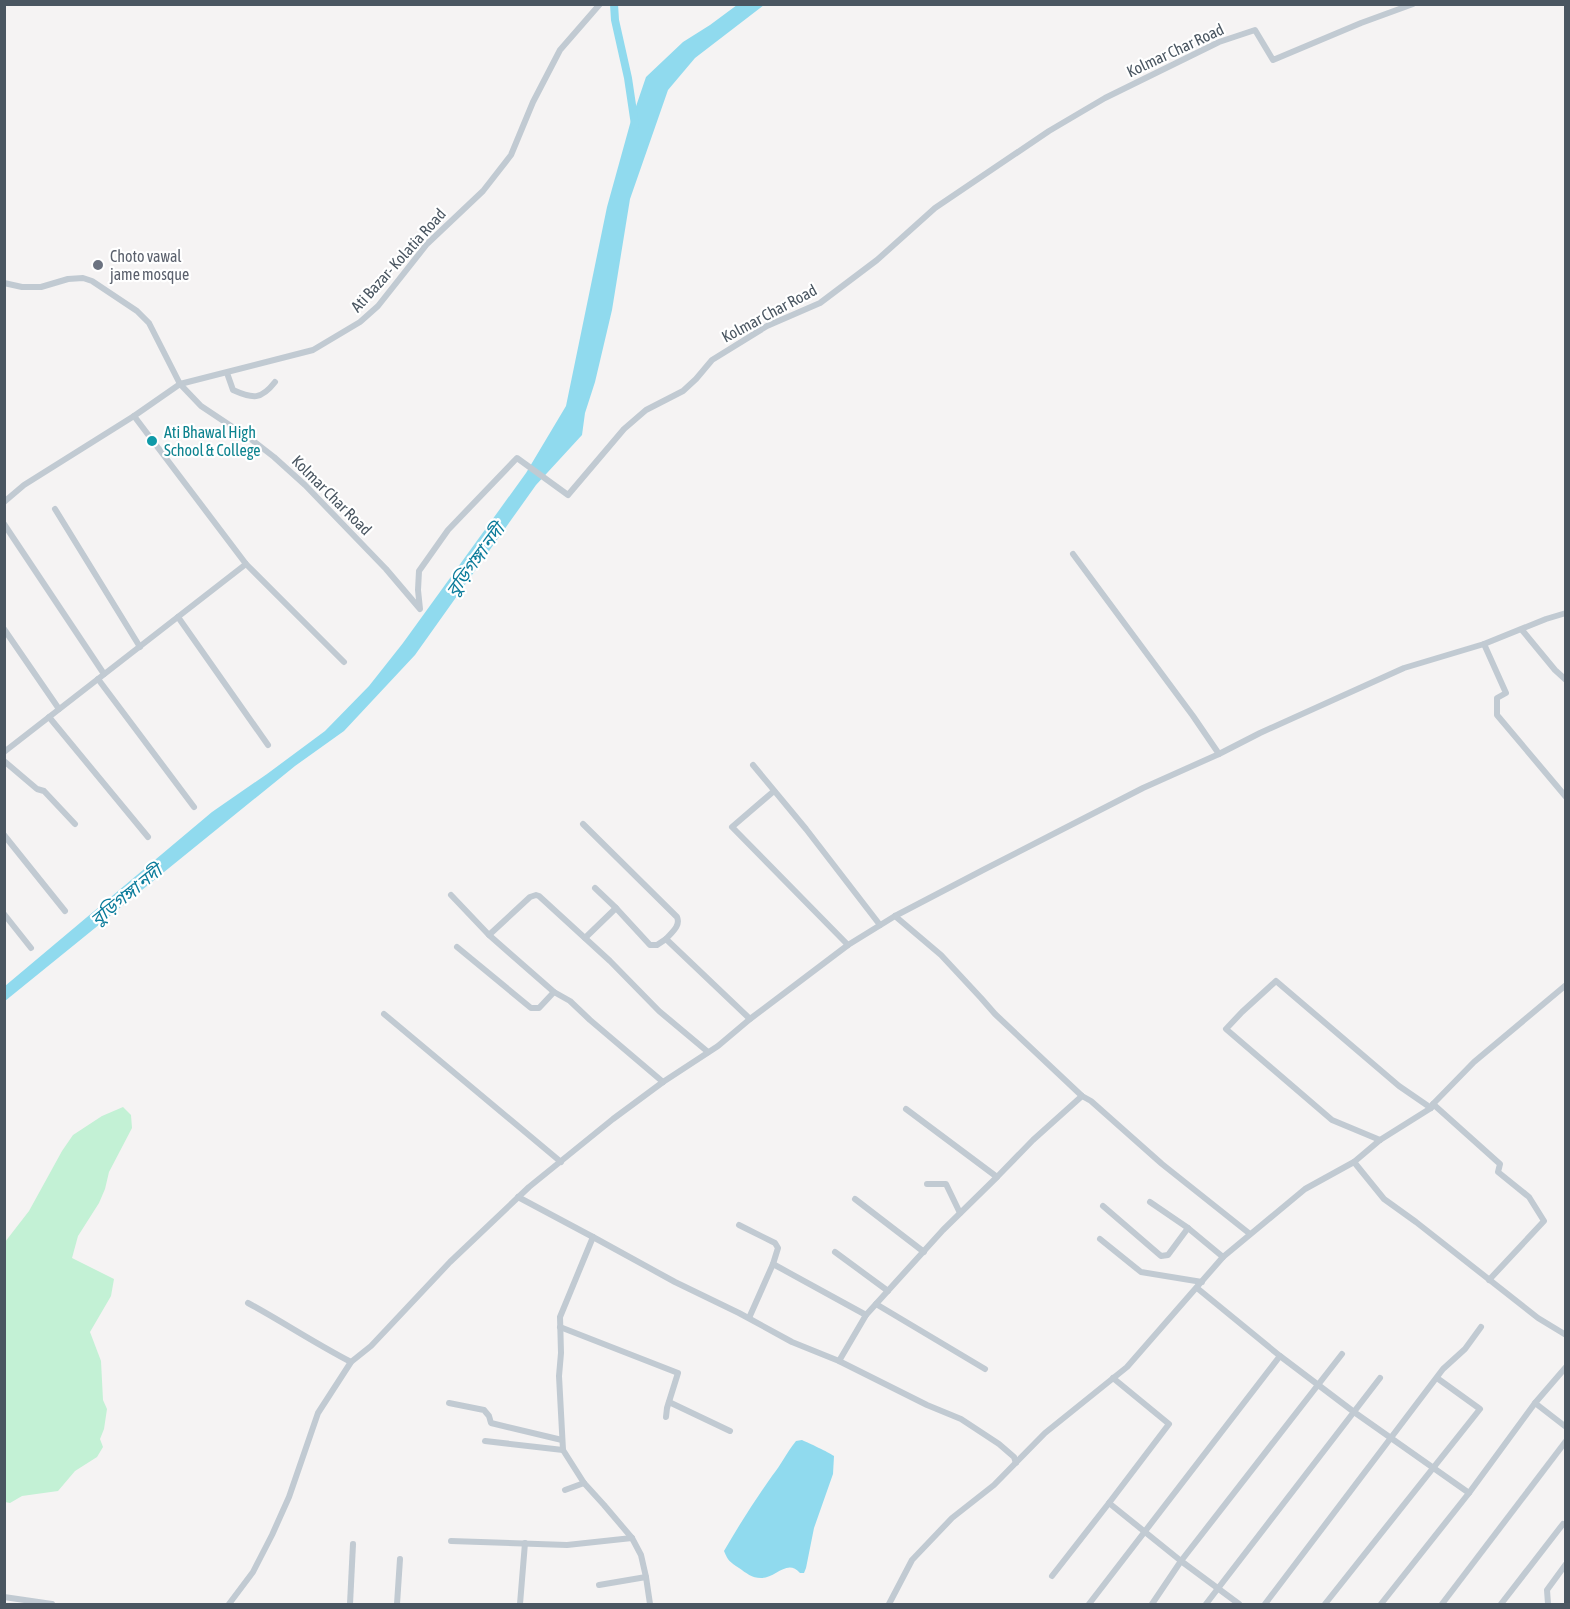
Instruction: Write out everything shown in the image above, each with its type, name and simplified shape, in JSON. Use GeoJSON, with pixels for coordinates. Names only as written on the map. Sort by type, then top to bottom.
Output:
{"type":"FeatureCollection","features":[{"type":"Feature","properties":{"kind":"street","name":"Ati Bazar- Kolatia Road"},"geometry":{"type":"LineString","coordinates":[[4,502],[24,485],[134,416],[180,384],[314,350],[360,322],[378,306],[427,244],[483,191],[512,155],[533,102],[560,50],[600,4]]}},
{"type":"Feature","properties":{"kind":"street","name":"Kolmar Char Road"},"geometry":{"type":"LineString","coordinates":[[180,384],[201,406],[252,440],[305,485],[386,569],[420,609],[419,571],[448,530],[517,458],[568,495],[624,429],[646,410],[683,391],[712,360],[767,326],[820,303],[878,260],[935,208],[1049,130],[1106,98],[1219,42],[1255,30],[1273,60],[1413,4]]}},
{"type":"Feature","properties":{"kind":"street"},"geometry":{"type":"LineString","coordinates":[[4,283],[22,287],[41,287],[68,279],[83,278],[92,281],[129,306],[149,323],[180,384]]}},
{"type":"Feature","properties":{"kind":"street"},"geometry":{"type":"LineString","coordinates":[[227,373],[233,390],[247,396],[267,393],[275,382]]}},
{"type":"Feature","properties":{"kind":"street"},"geometry":{"type":"LineString","coordinates":[[134,416],[246,564],[344,662]]}},
{"type":"Feature","properties":{"kind":"street"},"geometry":{"type":"LineString","coordinates":[[55,509],[140,647]]}},
{"type":"Feature","properties":{"kind":"street"},"geometry":{"type":"LineString","coordinates":[[4,524],[101,677],[194,807]]}},
{"type":"Feature","properties":{"kind":"street"},"geometry":{"type":"LineString","coordinates":[[1073,554],[1219,754]]}},
{"type":"Feature","properties":{"kind":"street"},"geometry":{"type":"LineString","coordinates":[[4,752],[246,564]]}},
{"type":"Feature","properties":{"kind":"street"},"geometry":{"type":"LineString","coordinates":[[229,1605],[253,1572],[272,1535],[289,1497],[318,1413],[351,1362],[371,1346],[450,1263],[518,1197],[613,1119],[708,1052],[848,945],[896,916],[1143,788],[1269,729],[1393,673],[1484,644],[1566,613]]}},
{"type":"Feature","properties":{"kind":"street"},"geometry":{"type":"LineString","coordinates":[[178,617],[268,745]]}},
{"type":"Feature","properties":{"kind":"street"},"geometry":{"type":"LineString","coordinates":[[4,629],[59,709]]}},
{"type":"Feature","properties":{"kind":"street"},"geometry":{"type":"LineString","coordinates":[[1522,630],[1566,680]]}},
{"type":"Feature","properties":{"kind":"street"},"geometry":{"type":"LineString","coordinates":[[1484,644],[1506,693],[1497,698],[1497,715],[1566,797]]}},
{"type":"Feature","properties":{"kind":"street"},"geometry":{"type":"LineString","coordinates":[[49,717],[148,837]]}},
{"type":"Feature","properties":{"kind":"street"},"geometry":{"type":"LineString","coordinates":[[4,761],[37,789],[44,791],[75,824]]}},
{"type":"Feature","properties":{"kind":"street"},"geometry":{"type":"LineString","coordinates":[[753,765],[880,925]]}},
{"type":"Feature","properties":{"kind":"street"},"geometry":{"type":"LineString","coordinates":[[774,791],[732,827],[848,945]]}},
{"type":"Feature","properties":{"kind":"street"},"geometry":{"type":"LineString","coordinates":[[583,824],[677,917],[678,925],[666,939],[657,945],[650,945],[595,888]]}},
{"type":"Feature","properties":{"kind":"street"},"geometry":{"type":"LineString","coordinates":[[4,835],[65,911]]}},
{"type":"Feature","properties":{"kind":"street"},"geometry":{"type":"LineString","coordinates":[[451,895],[489,935],[554,992],[570,1001],[663,1082]]}},
{"type":"Feature","properties":{"kind":"street"},"geometry":{"type":"LineString","coordinates":[[489,935],[530,897],[539,896],[658,1011],[708,1052]]}},
{"type":"Feature","properties":{"kind":"street"},"geometry":{"type":"LineString","coordinates":[[585,938],[616,908]]}},
{"type":"Feature","properties":{"kind":"street"},"geometry":{"type":"LineString","coordinates":[[4,914],[31,948]]}},
{"type":"Feature","properties":{"kind":"street"},"geometry":{"type":"LineString","coordinates":[[896,916],[941,955],[995,1014],[1082,1096],[1091,1101],[1162,1164],[1250,1234]]}},
{"type":"Feature","properties":{"kind":"street"},"geometry":{"type":"LineString","coordinates":[[666,939],[750,1019]]}},
{"type":"Feature","properties":{"kind":"street"},"geometry":{"type":"LineString","coordinates":[[457,947],[531,1008],[538,1008],[554,992]]}},
{"type":"Feature","properties":{"kind":"street"},"geometry":{"type":"LineString","coordinates":[[1380,1140],[1332,1120],[1226,1029],[1276,981],[1399,1086],[1432,1106],[1500,1164],[1498,1172],[1529,1197],[1544,1221],[1489,1280]]}},
{"type":"Feature","properties":{"kind":"street"},"geometry":{"type":"LineString","coordinates":[[889,1605],[912,1560],[952,1518],[994,1485],[1046,1433],[1127,1367],[1223,1257],[1305,1188],[1354,1162],[1380,1140],[1432,1106],[1474,1062],[1566,985]]}},
{"type":"Feature","properties":{"kind":"street"},"geometry":{"type":"LineString","coordinates":[[384,1014],[561,1162]]}},
{"type":"Feature","properties":{"kind":"street"},"geometry":{"type":"LineString","coordinates":[[839,1361],[866,1314],[960,1213],[1033,1140],[1082,1096]]}},
{"type":"Feature","properties":{"kind":"street"},"geometry":{"type":"LineString","coordinates":[[906,1109],[997,1177]]}},
{"type":"Feature","properties":{"kind":"street"},"geometry":{"type":"LineString","coordinates":[[1354,1162],[1384,1199],[1416,1221],[1538,1318],[1566,1335]]}},
{"type":"Feature","properties":{"kind":"street"},"geometry":{"type":"LineString","coordinates":[[927,1184],[946,1184],[960,1213]]}},
{"type":"Feature","properties":{"kind":"street"},"geometry":{"type":"LineString","coordinates":[[518,1197],[792,1342],[839,1361],[927,1405],[961,1419],[999,1444],[1014,1457],[1016,1463]]}},
{"type":"Feature","properties":{"kind":"street"},"geometry":{"type":"LineString","coordinates":[[855,1199],[924,1252]]}},
{"type":"Feature","properties":{"kind":"street"},"geometry":{"type":"LineString","coordinates":[[1150,1202],[1188,1228],[1223,1257]]}},
{"type":"Feature","properties":{"kind":"street"},"geometry":{"type":"LineString","coordinates":[[1103,1206],[1161,1256],[1168,1255],[1188,1228]]}},
{"type":"Feature","properties":{"kind":"street"},"geometry":{"type":"LineString","coordinates":[[739,1225],[777,1245],[778,1248],[749,1318]]}},
{"type":"Feature","properties":{"kind":"street"},"geometry":{"type":"LineString","coordinates":[[593,1238],[560,1317],[559,1376],[563,1450],[584,1483],[632,1538],[646,1577],[650,1605]]}},
{"type":"Feature","properties":{"kind":"street"},"geometry":{"type":"LineString","coordinates":[[1100,1239],[1141,1272],[1202,1282]]}},
{"type":"Feature","properties":{"kind":"street"},"geometry":{"type":"LineString","coordinates":[[835,1252],[888,1291]]}},
{"type":"Feature","properties":{"kind":"street"},"geometry":{"type":"LineString","coordinates":[[773,1264],[866,1314]]}},
{"type":"Feature","properties":{"kind":"street"},"geometry":{"type":"LineString","coordinates":[[1197,1288],[1318,1386],[1468,1493]]}},
{"type":"Feature","properties":{"kind":"street"},"geometry":{"type":"LineString","coordinates":[[248,1303],[315,1344],[351,1362]]}},
{"type":"Feature","properties":{"kind":"street"},"geometry":{"type":"LineString","coordinates":[[876,1304],[985,1369]]}},
{"type":"Feature","properties":{"kind":"street"},"geometry":{"type":"LineString","coordinates":[[560,1327],[678,1373],[666,1417]]}},
{"type":"Feature","properties":{"kind":"street"},"geometry":{"type":"LineString","coordinates":[[1265,1605],[1443,1369],[1465,1348],[1481,1327]]}},
{"type":"Feature","properties":{"kind":"street"},"geometry":{"type":"LineString","coordinates":[[1152,1605],[1181,1561],[1342,1354]]}},
{"type":"Feature","properties":{"kind":"street"},"geometry":{"type":"LineString","coordinates":[[1089,1605],[1280,1356]]}},
{"type":"Feature","properties":{"kind":"street"},"geometry":{"type":"LineString","coordinates":[[1382,1605],[1535,1403],[1566,1367]]}},
{"type":"Feature","properties":{"kind":"street"},"geometry":{"type":"LineString","coordinates":[[1052,1576],[1168,1424],[1113,1378]]}},
{"type":"Feature","properties":{"kind":"street"},"geometry":{"type":"LineString","coordinates":[[1206,1605],[1380,1378]]}},
{"type":"Feature","properties":{"kind":"street"},"geometry":{"type":"LineString","coordinates":[[1325,1605],[1480,1409],[1437,1378]]}},
{"type":"Feature","properties":{"kind":"street"},"geometry":{"type":"LineString","coordinates":[[669,1402],[730,1431]]}},
{"type":"Feature","properties":{"kind":"street"},"geometry":{"type":"LineString","coordinates":[[448,1403],[484,1410],[491,1424],[562,1440]]}},
{"type":"Feature","properties":{"kind":"street"},"geometry":{"type":"LineString","coordinates":[[1535,1403],[1566,1427]]}},
{"type":"Feature","properties":{"kind":"street"},"geometry":{"type":"LineString","coordinates":[[485,1441],[563,1450]]}},
{"type":"Feature","properties":{"kind":"street"},"geometry":{"type":"LineString","coordinates":[[1442,1605],[1566,1441]]}},
{"type":"Feature","properties":{"kind":"street"},"geometry":{"type":"LineString","coordinates":[[565,1490],[584,1483]]}},
{"type":"Feature","properties":{"kind":"street"},"geometry":{"type":"LineString","coordinates":[[1109,1503],[1239,1605]]}},
{"type":"Feature","properties":{"kind":"street"},"geometry":{"type":"LineString","coordinates":[[1501,1605],[1565,1524]]}},
{"type":"Feature","properties":{"kind":"street"},"geometry":{"type":"LineString","coordinates":[[451,1541],[567,1545],[632,1538]]}},
{"type":"Feature","properties":{"kind":"street"},"geometry":{"type":"LineString","coordinates":[[520,1605],[525,1543]]}},
{"type":"Feature","properties":{"kind":"street"},"geometry":{"type":"LineString","coordinates":[[350,1605],[352,1544]]}},
{"type":"Feature","properties":{"kind":"street"},"geometry":{"type":"LineString","coordinates":[[397,1605],[399,1559]]}},
{"type":"Feature","properties":{"kind":"street"},"geometry":{"type":"LineString","coordinates":[[1548,1605],[1547,1590],[1566,1564]]}},
{"type":"Feature","properties":{"kind":"street"},"geometry":{"type":"LineString","coordinates":[[599,1585],[646,1577]]}},
{"type":"Feature","properties":{"kind":"street"},"geometry":{"type":"LineString","coordinates":[[4,1597],[52,1605]]}},
{"type":"Feature","properties":{"kind":"green space"},"geometry":{"type":"Polygon","coordinates":[[[123,1107],[131,1115],[132,1128],[109,1172],[99,1203],[78,1236],[72,1258],[114,1279],[111,1296],[90,1332],[101,1361],[103,1400],[107,1409],[100,1439],[103,1447],[97,1457],[75,1471],[58,1491],[22,1496],[10,1503],[5,1502],[5,1242],[29,1211],[73,1135],[102,1116],[123,1107]]]}},
{"type":"Feature","properties":{"kind":"water","name":"বুড়িগঙ্গা নদী"},"geometry":{"type":"Polygon","coordinates":[[[737,5],[764,5],[695,58],[668,90],[630,199],[612,310],[595,382],[585,413],[582,435],[536,485],[415,655],[344,731],[295,766],[5,1001],[5,986],[212,812],[325,731],[369,686],[403,643],[526,473],[566,406],[607,207],[630,124],[646,77],[683,42],[737,5]]]}},
{"type":"Feature","properties":{"kind":"water"},"geometry":{"type":"Polygon","coordinates":[[[802,1440],[834,1456],[833,1474],[814,1528],[806,1568],[804,1573],[786,1568],[766,1577],[752,1576],[731,1563],[724,1551],[753,1503],[793,1445],[796,1441],[802,1440]]]}},
{"type":"Feature","properties":{"kind":"waterway"},"geometry":{"type":"LineString","coordinates":[[614,4],[635,125]]}},
{"type":"Feature","properties":{"kind":"place","name":"Choto vawal jame mosque"},"geometry":{"type":"Point","coordinates":[98,265]}},
{"type":"Feature","properties":{"kind":"place","name":"Ati Bhawal High School & College"},"geometry":{"type":"Point","coordinates":[152,441]}}]}
